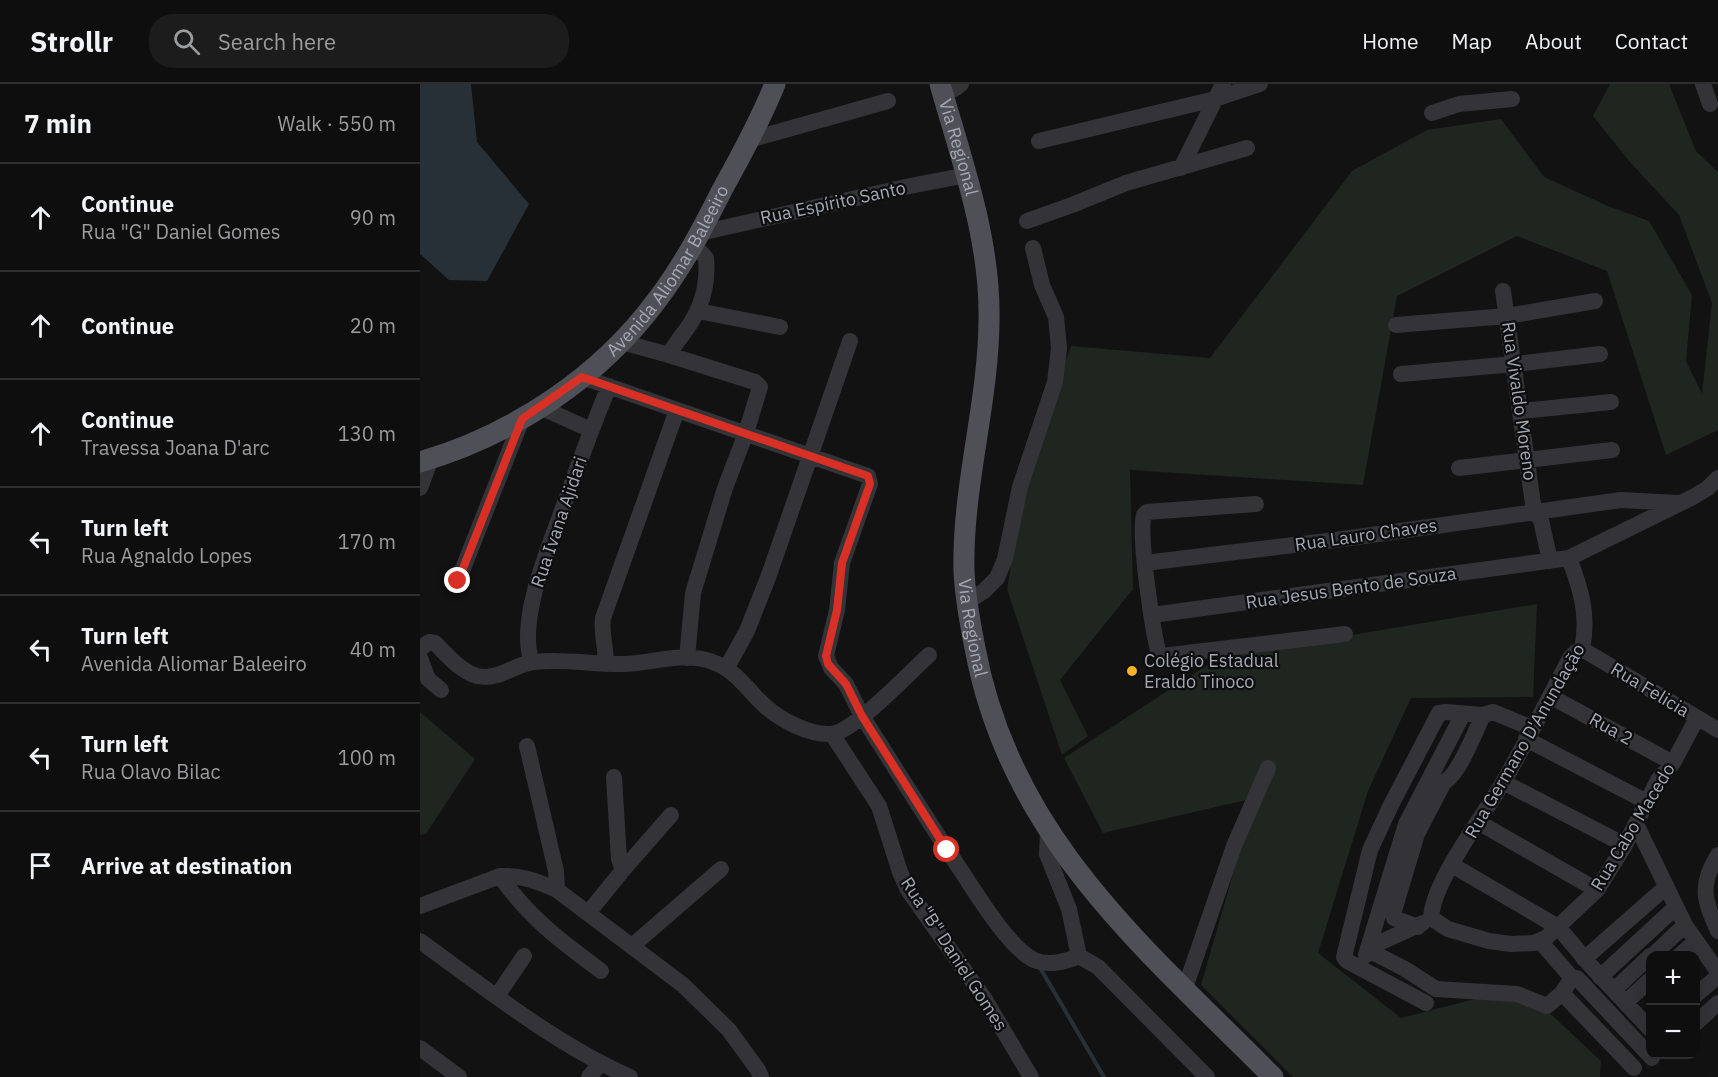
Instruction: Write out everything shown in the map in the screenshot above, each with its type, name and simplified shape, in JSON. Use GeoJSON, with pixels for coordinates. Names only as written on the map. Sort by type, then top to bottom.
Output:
{"type":"FeatureCollection","features":[{"type":"Feature","properties":{"kind":"main road","name":"Avenida Aliomar Baleeiro"},"geometry":{"type":"LineString","coordinates":[[425,460],[497,432],[522,419],[582,377],[622,342],[658,299],[697,239],[749,140],[775,84]]}},
{"type":"Feature","properties":{"kind":"main road","name":"Via Regional"},"geometry":{"type":"LineString","coordinates":[[948,87],[986,273],[989,320],[986,379],[966,510],[964,574],[980,675],[990,711],[1019,780],[1048,832],[1070,862],[1110,912],[1273,1077]]}},
{"type":"Feature","properties":{"kind":"street"},"geometry":{"type":"LineString","coordinates":[[1039,141],[1219,91],[1260,84]]}},
{"type":"Feature","properties":{"kind":"street"},"geometry":{"type":"LineString","coordinates":[[1703,84],[1710,104]]}},
{"type":"Feature","properties":{"kind":"street"},"geometry":{"type":"LineString","coordinates":[[1180,168],[1219,91]]}},
{"type":"Feature","properties":{"kind":"street"},"geometry":{"type":"LineString","coordinates":[[1432,113],[1459,104],[1512,99]]}},
{"type":"Feature","properties":{"kind":"street"},"geometry":{"type":"LineString","coordinates":[[749,140],[888,101]]}},
{"type":"Feature","properties":{"kind":"street"},"geometry":{"type":"LineString","coordinates":[[1027,221],[1126,183],[1247,148]]}},
{"type":"Feature","properties":{"kind":"street","name":"Rua Espírito Santo"},"geometry":{"type":"LineString","coordinates":[[697,239],[910,186],[967,175]]}},
{"type":"Feature","properties":{"kind":"street"},"geometry":{"type":"LineString","coordinates":[[669,355],[698,310],[705,284],[706,258],[697,239]]}},
{"type":"Feature","properties":{"kind":"street"},"geometry":{"type":"LineString","coordinates":[[967,602],[984,591],[997,578],[1005,559],[1020,487],[1054,382],[1059,348],[1056,317],[1042,285],[1032,249]]}},
{"type":"Feature","properties":{"kind":"street","name":"Rua Vivaldo Moreno"},"geometry":{"type":"LineString","coordinates":[[1503,291],[1534,511]]}},
{"type":"Feature","properties":{"kind":"street"},"geometry":{"type":"LineString","coordinates":[[1396,325],[1507,316],[1595,301]]}},
{"type":"Feature","properties":{"kind":"street"},"geometry":{"type":"LineString","coordinates":[[698,310],[780,327]]}},
{"type":"Feature","properties":{"kind":"street"},"geometry":{"type":"LineString","coordinates":[[727,668],[747,631],[769,575],[850,341]]}},
{"type":"Feature","properties":{"kind":"street"},"geometry":{"type":"LineString","coordinates":[[622,342],[755,382],[760,387],[746,433],[725,488],[693,593],[687,657]]}},
{"type":"Feature","properties":{"kind":"street"},"geometry":{"type":"LineString","coordinates":[[1401,374],[1600,354]]}},
{"type":"Feature","properties":{"kind":"street"},"geometry":{"type":"LineString","coordinates":[[582,377],[810,454],[868,476],[870,484],[842,563],[837,610],[826,656],[831,668],[846,684],[862,716],[989,912],[1018,947],[1036,960],[1054,963],[1079,956],[1098,967],[1207,1077]]}},
{"type":"Feature","properties":{"kind":"street","name":"Rua Ivana Ajidari"},"geometry":{"type":"LineString","coordinates":[[532,662],[528,651],[530,623],[538,580],[609,386]]}},
{"type":"Feature","properties":{"kind":"street"},"geometry":{"type":"LineString","coordinates":[[1521,411],[1611,402]]}},
{"type":"Feature","properties":{"kind":"street"},"geometry":{"type":"LineString","coordinates":[[540,407],[591,430]]}},
{"type":"Feature","properties":{"kind":"street"},"geometry":{"type":"LineString","coordinates":[[606,663],[606,648],[602,635],[603,618],[677,410]]}},
{"type":"Feature","properties":{"kind":"street"},"geometry":{"type":"LineString","coordinates":[[458,581],[522,419]]}},
{"type":"Feature","properties":{"kind":"street"},"geometry":{"type":"LineString","coordinates":[[1459,468],[1612,450]]}},
{"type":"Feature","properties":{"kind":"street"},"geometry":{"type":"LineString","coordinates":[[420,488],[425,460]]}},
{"type":"Feature","properties":{"kind":"street","name":"Rua Jesus Bento de Souza"},"geometry":{"type":"LineString","coordinates":[[1152,615],[1569,558],[1693,497],[1708,488],[1718,478]]}},
{"type":"Feature","properties":{"kind":"street","name":"Rua Lauro Chaves"},"geometry":{"type":"LineString","coordinates":[[1145,563],[1343,539],[1621,500],[1678,503]]}},
{"type":"Feature","properties":{"kind":"street"},"geometry":{"type":"LineString","coordinates":[[1257,504],[1147,512],[1144,515],[1142,524],[1145,563],[1159,653],[1162,656],[1345,634]]}},
{"type":"Feature","properties":{"kind":"street"},"geometry":{"type":"LineString","coordinates":[[1534,511],[1542,520],[1550,561]]}},
{"type":"Feature","properties":{"kind":"street","name":"Rua Germano D'Anundação"},"geometry":{"type":"LineString","coordinates":[[1424,922],[1435,895],[1503,782],[1570,658],[1582,649],[1586,620],[1584,604],[1569,558]]}},
{"type":"Feature","properties":{"kind":"street"},"geometry":{"type":"LineString","coordinates":[[420,649],[432,642],[465,670],[480,677],[495,676],[532,662],[625,664],[687,657],[702,658],[727,668],[767,708],[797,726],[832,734],[862,716],[929,655]]}},
{"type":"Feature","properties":{"kind":"street","name":"Rua Felicia"},"geometry":{"type":"LineString","coordinates":[[1582,649],[1718,730]]}},
{"type":"Feature","properties":{"kind":"street"},"geometry":{"type":"LineString","coordinates":[[420,658],[425,673],[441,690]]}},
{"type":"Feature","properties":{"kind":"street","name":"Rua 2"},"geometry":{"type":"LineString","coordinates":[[1550,696],[1672,763]]}},
{"type":"Feature","properties":{"kind":"street"},"geometry":{"type":"LineString","coordinates":[[1426,1003],[1354,964],[1343,955],[1370,850],[1437,715],[1442,712],[1483,715]]}},
{"type":"Feature","properties":{"kind":"street"},"geometry":{"type":"LineString","coordinates":[[1646,1052],[1577,978],[1572,978],[1540,941],[1511,944],[1489,941],[1424,922],[1395,918],[1393,914],[1417,834],[1444,782],[1450,780],[1483,715],[1487,712],[1501,713],[1529,733],[1647,802]]}},
{"type":"Feature","properties":{"kind":"street"},"geometry":{"type":"LineString","coordinates":[[1368,949],[1406,824],[1463,714]]}},
{"type":"Feature","properties":{"kind":"street","name":"Rua Cabo Macedo"},"geometry":{"type":"LineString","coordinates":[[1540,941],[1597,890],[1625,844],[1661,774],[1672,763],[1697,718]]}},
{"type":"Feature","properties":{"kind":"street","name":"Rua \"B\" Daniel Gomes"},"geometry":{"type":"LineString","coordinates":[[832,734],[879,806],[908,890],[984,998],[1031,1077]]}},
{"type":"Feature","properties":{"kind":"street"},"geometry":{"type":"LineString","coordinates":[[527,746],[556,871],[557,890]]}},
{"type":"Feature","properties":{"kind":"street"},"geometry":{"type":"LineString","coordinates":[[1185,988],[1234,846],[1268,768]]}},
{"type":"Feature","properties":{"kind":"street"},"geometry":{"type":"LineString","coordinates":[[614,777],[619,859],[622,870]]}},
{"type":"Feature","properties":{"kind":"street"},"geometry":{"type":"LineString","coordinates":[[1503,782],[1625,844]]}},
{"type":"Feature","properties":{"kind":"street"},"geometry":{"type":"LineString","coordinates":[[588,913],[622,870],[671,815]]}},
{"type":"Feature","properties":{"kind":"street"},"geometry":{"type":"LineString","coordinates":[[1478,822],[1597,890]]}},
{"type":"Feature","properties":{"kind":"street"},"geometry":{"type":"LineString","coordinates":[[1636,824],[1685,924],[1715,969],[1700,988]]}},
{"type":"Feature","properties":{"kind":"street"},"geometry":{"type":"LineString","coordinates":[[1048,832],[1047,854],[1070,909],[1079,956]]}},
{"type":"Feature","properties":{"kind":"street"},"geometry":{"type":"LineString","coordinates":[[1718,855],[1707,876],[1704,888],[1708,910],[1718,931]]}},
{"type":"Feature","properties":{"kind":"street"},"geometry":{"type":"LineString","coordinates":[[1452,865],[1558,927],[1600,977],[1646,1017]]}},
{"type":"Feature","properties":{"kind":"street"},"geometry":{"type":"LineString","coordinates":[[632,946],[721,869]]}},
{"type":"Feature","properties":{"kind":"street"},"geometry":{"type":"LineString","coordinates":[[420,906],[500,876],[513,875],[535,879],[557,890],[683,986],[715,1016],[742,1048],[761,1077]]}},
{"type":"Feature","properties":{"kind":"street"},"geometry":{"type":"LineString","coordinates":[[500,876],[513,895],[541,925],[601,971]]}},
{"type":"Feature","properties":{"kind":"street"},"geometry":{"type":"LineString","coordinates":[[1584,959],[1666,887]]}},
{"type":"Feature","properties":{"kind":"street"},"geometry":{"type":"LineString","coordinates":[[1600,977],[1676,907]]}},
{"type":"Feature","properties":{"kind":"street"},"geometry":{"type":"LineString","coordinates":[[1354,964],[1368,949],[1424,922]]}},
{"type":"Feature","properties":{"kind":"street"},"geometry":{"type":"LineString","coordinates":[[1656,951],[1685,924]]}},
{"type":"Feature","properties":{"kind":"street"},"geometry":{"type":"LineString","coordinates":[[420,941],[595,1070],[630,1077]]}},
{"type":"Feature","properties":{"kind":"street"},"geometry":{"type":"LineString","coordinates":[[1685,951],[1696,941]]}},
{"type":"Feature","properties":{"kind":"street"},"geometry":{"type":"LineString","coordinates":[[1368,949],[1438,990],[1517,994],[1547,1006],[1562,993],[1572,978]]}},
{"type":"Feature","properties":{"kind":"street"},"geometry":{"type":"LineString","coordinates":[[497,996],[524,956]]}},
{"type":"Feature","properties":{"kind":"street"},"geometry":{"type":"LineString","coordinates":[[1620,996],[1646,962]]}},
{"type":"Feature","properties":{"kind":"street"},"geometry":{"type":"LineString","coordinates":[[1620,996],[1646,982]]}},
{"type":"Feature","properties":{"kind":"street"},"geometry":{"type":"LineString","coordinates":[[1562,993],[1634,1068]]}},
{"type":"Feature","properties":{"kind":"street"},"geometry":{"type":"LineString","coordinates":[[1700,1019],[1718,1003]]}},
{"type":"Feature","properties":{"kind":"street"},"geometry":{"type":"LineString","coordinates":[[420,1048],[459,1077]]}},
{"type":"Feature","properties":{"kind":"shaded area"},"geometry":{"type":"Polygon","coordinates":[[[420,84],[471,84],[477,142],[529,204],[487,281],[449,280],[420,254],[420,84]]]}},
{"type":"Feature","properties":{"kind":"shaded area"},"geometry":{"type":"Polygon","coordinates":[[[1610,84],[1669,84],[1696,151],[1718,172],[1718,430],[1666,455],[1607,271],[1517,236],[1397,296],[1363,485],[1130,470],[1133,589],[1060,680],[1088,736],[1062,755],[1007,589],[1029,459],[1071,346],[1210,358],[1352,171],[1427,130],[1501,119],[1544,177],[1608,206],[1649,221],[1692,295],[1686,361],[1702,394],[1712,303],[1679,215],[1629,161],[1593,116],[1610,84]]]}},
{"type":"Feature","properties":{"kind":"shaded area"},"geometry":{"type":"Polygon","coordinates":[[[1537,604],[1533,697],[1411,698],[1368,791],[1318,953],[1401,1018],[1522,987],[1601,1061],[1600,1077],[1293,1077],[1201,985],[1255,798],[1103,833],[1064,758],[1229,651],[1346,636],[1537,604]]]}},
{"type":"Feature","properties":{"kind":"shaded area"},"geometry":{"type":"Polygon","coordinates":[[[420,712],[475,759],[426,834],[420,835],[420,712]]]}},
{"type":"Feature","properties":{"kind":"waterway"},"geometry":{"type":"LineString","coordinates":[[1039,966],[1104,1077]]}},
{"type":"Feature","properties":{"kind":"place","name":"Colégio Estadual Eraldo Tinoco"},"geometry":{"type":"Point","coordinates":[1132,671]}},
{"type":"Feature","properties":{"kind":"route"},"geometry":{"type":"LineString","coordinates":[[458,581],[522,419],[582,377],[810,454],[868,476],[870,484],[842,563],[837,610],[826,656],[828,664],[846,684],[862,716],[947,850]]}}]}
